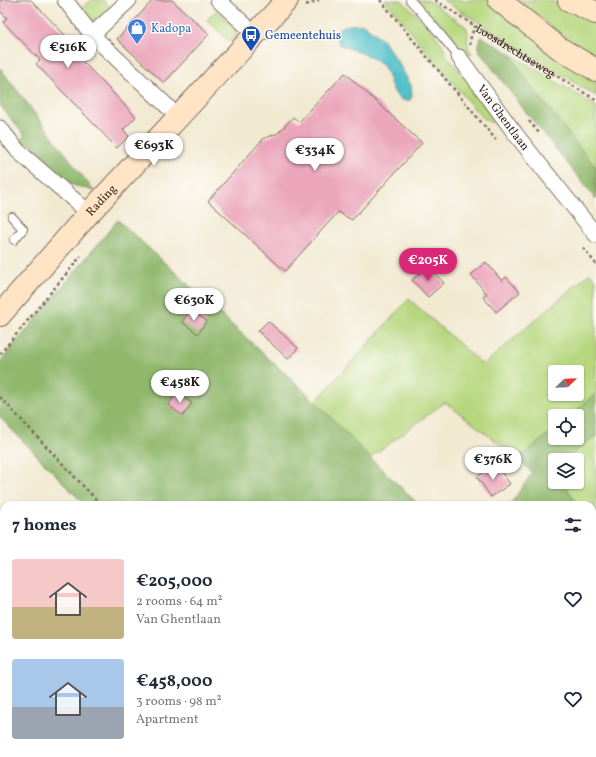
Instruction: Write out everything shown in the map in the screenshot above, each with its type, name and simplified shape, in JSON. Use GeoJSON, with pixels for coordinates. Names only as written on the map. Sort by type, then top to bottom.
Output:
{"type":"FeatureCollection","features":[{"type":"Feature","properties":{"kind":"main road","name":"Rading"},"geometry":{"type":"LineString","coordinates":[[0,315],[88,212],[287,0]]}},
{"type":"Feature","properties":{"kind":"main road"},"geometry":{"type":"LineString","coordinates":[[499,0],[559,48],[596,70]]}},
{"type":"Feature","properties":{"kind":"main road"},"geometry":{"type":"LineString","coordinates":[[569,0],[596,14]]}},
{"type":"Feature","properties":{"kind":"street"},"geometry":{"type":"LineString","coordinates":[[65,0],[92,35],[168,107]]}},
{"type":"Feature","properties":{"kind":"street"},"geometry":{"type":"LineString","coordinates":[[92,35],[129,0]]}},
{"type":"Feature","properties":{"kind":"street"},"geometry":{"type":"LineString","coordinates":[[221,1],[255,34]]}},
{"type":"Feature","properties":{"kind":"street","name":"Van Ghentlaan"},"geometry":{"type":"LineString","coordinates":[[459,57],[517,136],[596,235]]}},
{"type":"Feature","properties":{"kind":"street"},"geometry":{"type":"LineString","coordinates":[[0,128],[18,151],[88,212]]}},
{"type":"Feature","properties":{"kind":"lane","name":"Van Ghentlaan"},"geometry":{"type":"LineString","coordinates":[[410,0],[459,57]]}},
{"type":"Feature","properties":{"kind":"lane"},"geometry":{"type":"LineString","coordinates":[[12,216],[23,229],[14,240]]}},
{"type":"Feature","properties":{"kind":"path","name":"Van Ghentlaan"},"geometry":{"type":"LineString","coordinates":[[380,0],[483,123]]}},
{"type":"Feature","properties":{"kind":"path","name":"Loosdrechtseweg"},"geometry":{"type":"LineString","coordinates":[[435,0],[596,100]]}},
{"type":"Feature","properties":{"kind":"path"},"geometry":{"type":"LineString","coordinates":[[0,397],[98,501]]}},
{"type":"Feature","properties":{"kind":"green space"},"geometry":{"type":"Polygon","coordinates":[[[91,0],[103,0],[110,7],[97,20],[92,21],[80,10],[91,0]]]}},
{"type":"Feature","properties":{"kind":"green space"},"geometry":{"type":"Polygon","coordinates":[[[385,0],[401,0],[437,37],[446,51],[445,53],[459,71],[462,69],[497,124],[485,120],[477,112],[385,0]]]}},
{"type":"Feature","properties":{"kind":"green space"},"geometry":{"type":"Polygon","coordinates":[[[417,0],[428,0],[466,27],[468,34],[467,43],[472,54],[458,46],[417,0]]]}},
{"type":"Feature","properties":{"kind":"green space"},"geometry":{"type":"Polygon","coordinates":[[[443,0],[489,0],[596,75],[596,96],[443,0]]]}},
{"type":"Feature","properties":{"kind":"green space"},"geometry":{"type":"Polygon","coordinates":[[[518,0],[548,0],[596,20],[596,55],[571,42],[518,0]]]}},
{"type":"Feature","properties":{"kind":"green space"},"geometry":{"type":"Polygon","coordinates":[[[216,10],[239,32],[230,42],[207,20],[216,10]]]}},
{"type":"Feature","properties":{"kind":"green space"},"geometry":{"type":"Polygon","coordinates":[[[482,37],[596,106],[596,199],[483,56],[478,44],[482,37]]]}},
{"type":"Feature","properties":{"kind":"green space"},"geometry":{"type":"Polygon","coordinates":[[[482,37],[511,54],[521,72],[535,91],[596,168],[596,199],[483,56],[478,44],[482,37]]]}},
{"type":"Feature","properties":{"kind":"green space"},"geometry":{"type":"Polygon","coordinates":[[[0,68],[94,191],[60,180],[49,171],[47,162],[32,148],[25,150],[18,142],[25,136],[0,105],[0,68]]]}},
{"type":"Feature","properties":{"kind":"green space"},"geometry":{"type":"Polygon","coordinates":[[[118,220],[315,402],[409,299],[483,365],[590,273],[596,280],[596,394],[578,409],[548,409],[548,434],[519,459],[445,402],[370,458],[415,501],[81,501],[0,417],[0,362],[118,220]]]}},
{"type":"Feature","properties":{"kind":"green space"},"geometry":{"type":"Polygon","coordinates":[[[118,220],[316,402],[370,458],[415,501],[81,501],[0,417],[0,362],[118,220]]]}},
{"type":"Feature","properties":{"kind":"green space"},"geometry":{"type":"Polygon","coordinates":[[[596,394],[596,435],[584,444],[584,409],[578,409],[596,394]]]}},
{"type":"Feature","properties":{"kind":"green space"},"geometry":{"type":"Polygon","coordinates":[[[548,434],[548,445],[583,445],[573,453],[548,453],[548,489],[567,489],[575,501],[513,501],[532,473],[519,459],[548,434]]]}},
{"type":"Feature","properties":{"kind":"green space"},"geometry":{"type":"Polygon","coordinates":[[[596,435],[596,501],[575,501],[567,489],[584,489],[584,453],[573,453],[596,435]]]}},
{"type":"Feature","properties":{"kind":"water"},"geometry":{"type":"Polygon","coordinates":[[[363,24],[383,40],[397,61],[411,85],[412,96],[410,100],[399,98],[393,89],[384,67],[380,63],[357,51],[340,45],[336,31],[345,26],[363,24]]]}},
{"type":"Feature","properties":{"kind":"building"},"geometry":{"type":"Polygon","coordinates":[[[0,0],[31,0],[66,36],[62,40],[136,117],[123,130],[129,136],[117,148],[36,64],[40,60],[3,22],[7,18],[0,11],[0,0]]]}},
{"type":"Feature","properties":{"kind":"building"},"geometry":{"type":"Polygon","coordinates":[[[153,0],[172,0],[209,34],[164,83],[117,39],[153,0]]]}},
{"type":"Feature","properties":{"kind":"building"},"geometry":{"type":"Polygon","coordinates":[[[345,73],[422,143],[352,220],[338,212],[285,271],[208,201],[263,139],[278,133],[293,117],[299,122],[345,73]]]}},
{"type":"Feature","properties":{"kind":"building"},"geometry":{"type":"Polygon","coordinates":[[[486,262],[502,281],[506,277],[520,292],[496,312],[483,297],[487,294],[471,275],[486,262]]]}},
{"type":"Feature","properties":{"kind":"building"},"geometry":{"type":"Polygon","coordinates":[[[428,266],[444,283],[428,297],[412,280],[428,266]]]}},
{"type":"Feature","properties":{"kind":"building"},"geometry":{"type":"Polygon","coordinates":[[[190,310],[207,321],[198,334],[182,322],[190,310]]]}},
{"type":"Feature","properties":{"kind":"building"},"geometry":{"type":"Polygon","coordinates":[[[268,321],[298,348],[288,359],[258,331],[268,321]]]}},
{"type":"Feature","properties":{"kind":"building"},"geometry":{"type":"Polygon","coordinates":[[[177,393],[192,403],[183,416],[168,405],[177,393]]]}},
{"type":"Feature","properties":{"kind":"building"},"geometry":{"type":"Polygon","coordinates":[[[495,464],[510,484],[491,497],[477,477],[495,464]]]}},
{"type":"Feature","properties":{"kind":"place","name":"Kadopa"},"geometry":{"type":"Point","coordinates":[137,45]}},
{"type":"Feature","properties":{"kind":"place","name":"Gemeentehuis"},"geometry":{"type":"Point","coordinates":[251,52]}}]}
